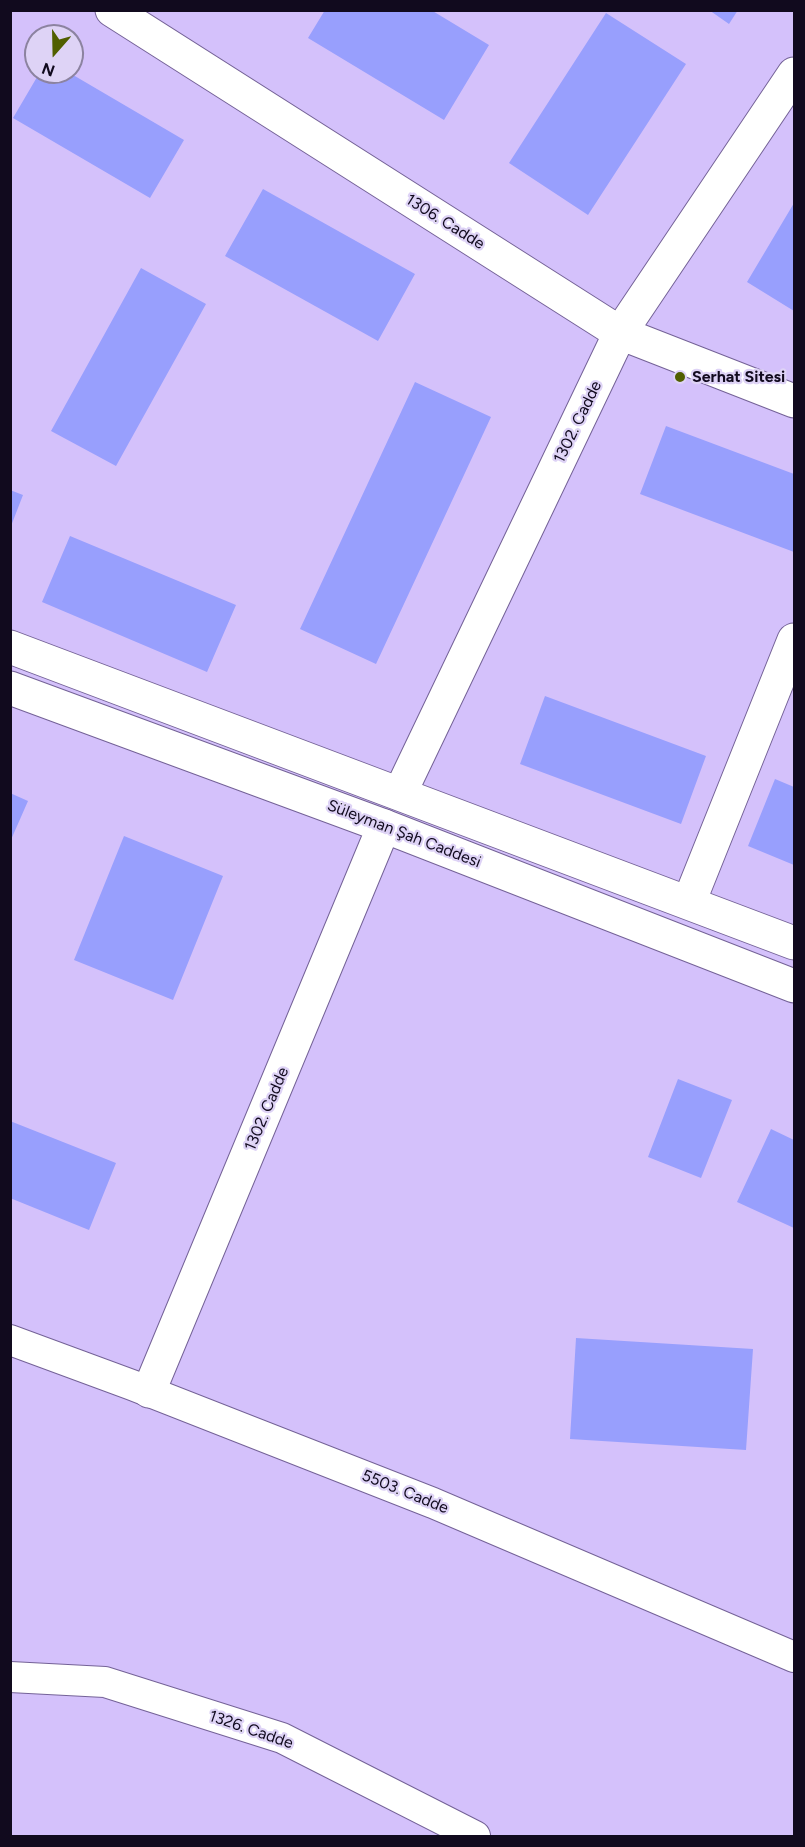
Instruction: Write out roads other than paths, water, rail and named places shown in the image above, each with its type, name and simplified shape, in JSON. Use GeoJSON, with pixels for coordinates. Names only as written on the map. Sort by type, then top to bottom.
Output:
{"type":"FeatureCollection","features":[{"type":"Feature","properties":{"kind":"street","name":"1306. Cadde"},"geometry":{"type":"LineString","coordinates":[[112,10],[620,333],[795,401]]}},
{"type":"Feature","properties":{"kind":"street","name":"1302. Cadde"},"geometry":{"type":"LineString","coordinates":[[400,793],[620,333],[795,74]]}},
{"type":"Feature","properties":{"kind":"street"},"geometry":{"type":"LineString","coordinates":[[688,902],[795,640]]}},
{"type":"Feature","properties":{"kind":"street"},"geometry":{"type":"LineString","coordinates":[[10,647],[795,943]]}},
{"type":"Feature","properties":{"kind":"street","name":"Süleyman Şah Caddesi"},"geometry":{"type":"LineString","coordinates":[[10,688],[384,826],[795,986]]}},
{"type":"Feature","properties":{"kind":"street","name":"1302. Cadde"},"geometry":{"type":"LineString","coordinates":[[149,1391],[384,826]]}},
{"type":"Feature","properties":{"kind":"street","name":"5503. Cadde"},"geometry":{"type":"LineString","coordinates":[[10,1340],[149,1391],[433,1503],[795,1657]]}},
{"type":"Feature","properties":{"kind":"street","name":"1326. Cadde"},"geometry":{"type":"LineString","coordinates":[[10,1677],[105,1682],[282,1738],[475,1836]]}},
{"type":"Feature","properties":{"kind":"place","name":"Serhat Sitesi"},"geometry":{"type":"Point","coordinates":[680,377]}}]}
